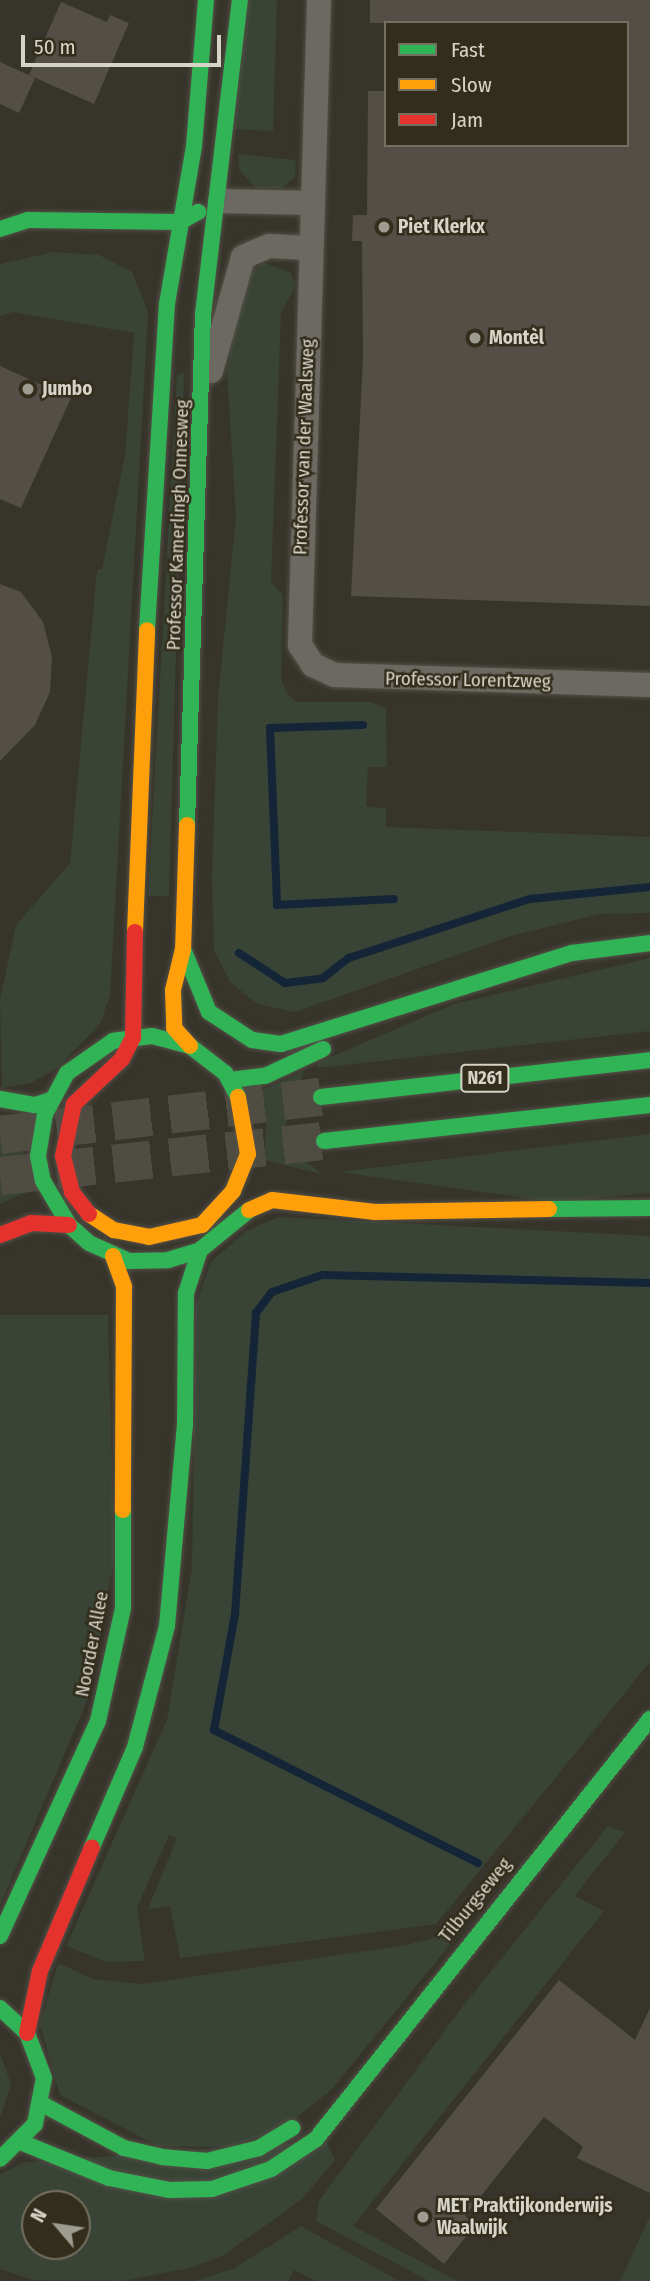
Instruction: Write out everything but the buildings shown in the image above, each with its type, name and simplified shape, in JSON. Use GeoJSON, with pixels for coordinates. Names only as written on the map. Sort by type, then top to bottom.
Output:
{"type":"FeatureCollection","features":[{"type":"Feature","properties":{"kind":"main road","name":"Professor Kamerlingh Onnesweg"},"geometry":{"type":"LineString","coordinates":[[133,1037],[132,893],[167,304],[198,120],[206,0]]}},
{"type":"Feature","properties":{"kind":"main road","name":"Professor Kamerlingh Onnesweg"},"geometry":{"type":"LineString","coordinates":[[190,1046],[174,1028],[173,990],[183,949],[204,395],[203,314],[220,201],[240,0]]}},
{"type":"Feature","properties":{"kind":"main road"},"geometry":{"type":"LineString","coordinates":[[0,229],[28,220],[180,222],[220,201]]}},
{"type":"Feature","properties":{"kind":"main road"},"geometry":{"type":"LineString","coordinates":[[180,222],[213,249]]}},
{"type":"Feature","properties":{"kind":"main road","name":"Professor Kamerlingh Onnesweg"},"geometry":{"type":"LineString","coordinates":[[103,1045],[117,1021],[124,911],[132,893]]}},
{"type":"Feature","properties":{"kind":"main road"},"geometry":{"type":"LineString","coordinates":[[183,949],[209,1012],[252,1040],[293,1042],[369,1021],[572,953],[650,943]]}},
{"type":"Feature","properties":{"kind":"main road"},"geometry":{"type":"LineString","coordinates":[[230,1080],[265,1076],[369,1021]]}},
{"type":"Feature","properties":{"kind":"main road"},"geometry":{"type":"LineString","coordinates":[[80,1204],[64,1167],[67,1118],[82,1091],[122,1059],[133,1037]]}},
{"type":"Feature","properties":{"kind":"main road"},"geometry":{"type":"LineString","coordinates":[[233,1191],[249,1139],[230,1080],[190,1046],[133,1037],[103,1045],[67,1073],[50,1100],[38,1156],[51,1198],[69,1225],[113,1256],[141,1262],[173,1259],[200,1250],[249,1210],[272,1200],[374,1212],[415,1208],[515,1214],[650,1208]]}},
{"type":"Feature","properties":{"kind":"main road","name":"N261"},"geometry":{"type":"LineString","coordinates":[[321,1097],[650,1059]]}},
{"type":"Feature","properties":{"kind":"main road"},"geometry":{"type":"LineString","coordinates":[[0,1099],[35,1105],[50,1100]]}},
{"type":"Feature","properties":{"kind":"main road","name":"N261"},"geometry":{"type":"LineString","coordinates":[[324,1141],[650,1105]]}},
{"type":"Feature","properties":{"kind":"main road"},"geometry":{"type":"LineString","coordinates":[[0,1217],[51,1198],[80,1204],[114,1230],[149,1237],[182,1234],[202,1225],[233,1191],[261,1177]]}},
{"type":"Feature","properties":{"kind":"main road"},"geometry":{"type":"LineString","coordinates":[[322,1186],[415,1208]]}},
{"type":"Feature","properties":{"kind":"main road"},"geometry":{"type":"LineString","coordinates":[[0,1235],[30,1223],[69,1225]]}},
{"type":"Feature","properties":{"kind":"main road"},"geometry":{"type":"LineString","coordinates":[[27,2033],[40,1971],[135,1747],[161,1652],[177,1534],[179,1437],[170,1399],[173,1259],[182,1234]]}},
{"type":"Feature","properties":{"kind":"main road"},"geometry":{"type":"LineString","coordinates":[[179,1437],[185,1425],[186,1293],[200,1250]]}},
{"type":"Feature","properties":{"kind":"main road","name":"Noorder Allee"},"geometry":{"type":"LineString","coordinates":[[0,1936],[98,1721],[123,1608],[124,1287],[113,1256]]}},
{"type":"Feature","properties":{"kind":"main road","name":"Tilburgseweg"},"geometry":{"type":"LineString","coordinates":[[23,2143],[109,2178],[169,2190],[212,2189],[271,2169],[316,2139],[334,2110],[650,1719]]}},
{"type":"Feature","properties":{"kind":"main road"},"geometry":{"type":"LineString","coordinates":[[0,2008],[27,2033],[42,2066],[42,2104],[23,2143],[0,2159]]}},
{"type":"Feature","properties":{"kind":"main road","name":"Tilburgseweg"},"geometry":{"type":"LineString","coordinates":[[42,2104],[124,2148],[207,2161],[259,2148],[334,2110]]}},
{"type":"Feature","properties":{"kind":"street","name":"Professor van der Waalsweg"},"geometry":{"type":"LineString","coordinates":[[300,645],[319,0]]}},
{"type":"Feature","properties":{"kind":"street"},"geometry":{"type":"LineString","coordinates":[[220,201],[312,203]]}},
{"type":"Feature","properties":{"kind":"street"},"geometry":{"type":"LineString","coordinates":[[204,395],[243,257],[269,246],[310,248]]}},
{"type":"Feature","properties":{"kind":"street","name":"Professor Lorentzweg"},"geometry":{"type":"LineString","coordinates":[[300,645],[313,665],[334,675],[650,685]]}},
{"type":"Feature","properties":{"kind":"green space"},"geometry":{"type":"Polygon","coordinates":[[[248,0],[277,0],[273,131],[234,129],[248,0]]]}},
{"type":"Feature","properties":{"kind":"green space"},"geometry":{"type":"Polygon","coordinates":[[[238,154],[296,160],[295,177],[282,188],[257,189],[239,170],[238,154]]]}},
{"type":"Feature","properties":{"kind":"green space"},"geometry":{"type":"Polygon","coordinates":[[[53,252],[99,255],[132,272],[148,312],[110,995],[100,1024],[57,1068],[31,1083],[2,1088],[0,1000],[16,925],[70,863],[97,570],[102,569],[125,456],[134,333],[13,312],[0,316],[0,264],[53,252]]]}},
{"type":"Feature","properties":{"kind":"green space"},"geometry":{"type":"Polygon","coordinates":[[[264,263],[290,272],[296,285],[281,313],[271,582],[283,595],[281,679],[287,693],[296,702],[370,702],[386,708],[387,767],[368,767],[366,806],[386,809],[386,827],[650,837],[650,913],[600,914],[511,936],[295,1012],[258,1004],[230,982],[214,950],[212,878],[218,698],[236,517],[227,372],[243,277],[264,263]]]}},
{"type":"Feature","properties":{"kind":"green space"},"geometry":{"type":"Polygon","coordinates":[[[184,373],[169,896],[148,896],[177,374],[184,373]]]}},
{"type":"Feature","properties":{"kind":"green space"},"geometry":{"type":"Polygon","coordinates":[[[650,958],[650,1031],[317,1068],[317,1063],[454,1004],[650,958]]]}},
{"type":"Feature","properties":{"kind":"green space"},"geometry":{"type":"Polygon","coordinates":[[[304,1071],[284,1130],[297,1155],[322,1174],[265,1160],[266,1115],[257,1092],[304,1071]]]}},
{"type":"Feature","properties":{"kind":"green space"},"geometry":{"type":"Polygon","coordinates":[[[0,1115],[25,1121],[23,1161],[31,1190],[0,1204],[0,1115]]]}},
{"type":"Feature","properties":{"kind":"green space"},"geometry":{"type":"Polygon","coordinates":[[[650,1134],[650,1193],[554,1202],[339,1172],[650,1134]]]}},
{"type":"Feature","properties":{"kind":"green space"},"geometry":{"type":"Polygon","coordinates":[[[279,1217],[650,1236],[650,1662],[436,1924],[180,1958],[170,1906],[148,1909],[177,1838],[169,1835],[137,1908],[145,1961],[106,1962],[66,1946],[167,1720],[192,1568],[196,1304],[211,1262],[246,1231],[279,1217]]]}},
{"type":"Feature","properties":{"kind":"green space"},"geometry":{"type":"Polygon","coordinates":[[[0,1315],[108,1315],[114,1558],[89,1696],[0,1906],[0,1315]]]}},
{"type":"Feature","properties":{"kind":"green space"},"geometry":{"type":"Polygon","coordinates":[[[608,1826],[625,1832],[575,1896],[604,1911],[353,2226],[458,2281],[429,2281],[316,2221],[319,2201],[463,2006],[608,1826]]]}},
{"type":"Feature","properties":{"kind":"green space"},"geometry":{"type":"Polygon","coordinates":[[[460,1920],[466,1925],[332,2089],[282,2129],[230,2147],[158,2146],[60,2095],[40,2024],[58,1963],[93,1979],[142,1984],[406,1945],[442,1936],[460,1920]]]}},
{"type":"Feature","properties":{"kind":"green space"},"geometry":{"type":"Polygon","coordinates":[[[0,2053],[11,2084],[0,2118],[0,2053]]]}},
{"type":"Feature","properties":{"kind":"green space"},"geometry":{"type":"Polygon","coordinates":[[[326,2141],[335,2160],[302,2199],[224,2255],[190,2268],[123,2281],[33,2280],[0,2269],[0,2174],[25,2162],[326,2141]]]}},
{"type":"Feature","properties":{"kind":"green space"},"geometry":{"type":"Polygon","coordinates":[[[650,2216],[650,2281],[620,2281],[650,2216]]]}},
{"type":"Feature","properties":{"kind":"green space"},"geometry":{"type":"Polygon","coordinates":[[[301,2226],[399,2281],[316,2281],[294,2270],[288,2281],[194,2281],[233,2269],[301,2226]]]}},
{"type":"Feature","properties":{"kind":"waterway"},"geometry":{"type":"LineString","coordinates":[[363,725],[270,728],[277,905],[394,899]]}},
{"type":"Feature","properties":{"kind":"waterway"},"geometry":{"type":"LineString","coordinates":[[239,953],[285,983],[323,978],[349,958],[530,899],[650,887]]}},
{"type":"Feature","properties":{"kind":"waterway"},"geometry":{"type":"LineString","coordinates":[[478,1863],[214,1730],[235,1614],[256,1313],[272,1292],[322,1275],[650,1283]]}},
{"type":"Feature","properties":{"kind":"tunnel"},"geometry":{"type":"LineString","coordinates":[[0,1135],[321,1097]]}},
{"type":"Feature","properties":{"kind":"tunnel"},"geometry":{"type":"LineString","coordinates":[[0,1176],[324,1141]]}},
{"type":"Feature","properties":{"kind":"traffic: fast"},"geometry":{"type":"LineString","coordinates":[[147,630],[167,304],[194,146],[206,0]]}},
{"type":"Feature","properties":{"kind":"traffic: fast"},"geometry":{"type":"LineString","coordinates":[[187,825],[203,314],[240,0]]}},
{"type":"Feature","properties":{"kind":"traffic: fast"},"geometry":{"type":"LineString","coordinates":[[0,229],[28,220],[180,222],[198,212]]}},
{"type":"Feature","properties":{"kind":"traffic: fast"},"geometry":{"type":"LineString","coordinates":[[183,949],[209,1012],[252,1040],[281,1044],[572,953],[650,943]]}},
{"type":"Feature","properties":{"kind":"traffic: fast"},"geometry":{"type":"LineString","coordinates":[[238,1097],[225,1073],[190,1046],[152,1036],[113,1041],[67,1073],[45,1114],[38,1156],[43,1181],[69,1225],[89,1243],[129,1261],[168,1260],[200,1250],[249,1210]]}},
{"type":"Feature","properties":{"kind":"traffic: fast"},"geometry":{"type":"LineString","coordinates":[[230,1080],[265,1076],[323,1049]]}},
{"type":"Feature","properties":{"kind":"traffic: fast"},"geometry":{"type":"LineString","coordinates":[[321,1097],[650,1060]]}},
{"type":"Feature","properties":{"kind":"traffic: fast"},"geometry":{"type":"LineString","coordinates":[[0,1099],[35,1105],[50,1100]]}},
{"type":"Feature","properties":{"kind":"traffic: fast"},"geometry":{"type":"LineString","coordinates":[[324,1141],[650,1105]]}},
{"type":"Feature","properties":{"kind":"traffic: fast"},"geometry":{"type":"LineString","coordinates":[[549,1209],[650,1208]]}},
{"type":"Feature","properties":{"kind":"traffic: fast"},"geometry":{"type":"LineString","coordinates":[[92,1847],[135,1747],[167,1626],[185,1425],[186,1293],[200,1250]]}},
{"type":"Feature","properties":{"kind":"traffic: fast"},"geometry":{"type":"LineString","coordinates":[[0,1936],[98,1721],[123,1608],[123,1510]]}},
{"type":"Feature","properties":{"kind":"traffic: fast"},"geometry":{"type":"LineString","coordinates":[[23,2143],[109,2178],[169,2190],[212,2189],[271,2169],[316,2139],[650,1719]]}},
{"type":"Feature","properties":{"kind":"traffic: fast"},"geometry":{"type":"LineString","coordinates":[[0,2008],[27,2033],[44,2078],[35,2124],[0,2159]]}},
{"type":"Feature","properties":{"kind":"traffic: fast"},"geometry":{"type":"LineString","coordinates":[[42,2104],[124,2148],[162,2157],[207,2161],[259,2148],[292,2128]]}},
{"type":"Feature","properties":{"kind":"traffic: slow"},"geometry":{"type":"LineString","coordinates":[[135,932],[147,630]]}},
{"type":"Feature","properties":{"kind":"traffic: slow"},"geometry":{"type":"LineString","coordinates":[[187,825],[183,949],[173,990],[174,1028],[190,1046]]}},
{"type":"Feature","properties":{"kind":"traffic: slow"},"geometry":{"type":"LineString","coordinates":[[89,1214],[114,1230],[149,1237],[202,1225],[233,1191],[248,1154],[238,1097]]}},
{"type":"Feature","properties":{"kind":"traffic: slow"},"geometry":{"type":"LineString","coordinates":[[249,1210],[272,1200],[375,1212],[549,1209]]}},
{"type":"Feature","properties":{"kind":"traffic: slow"},"geometry":{"type":"LineString","coordinates":[[113,1256],[124,1287],[123,1510]]}},
{"type":"Feature","properties":{"kind":"traffic: jam"},"geometry":{"type":"LineString","coordinates":[[89,1214],[72,1192],[63,1156],[74,1104],[122,1059],[133,1037],[135,932]]}},
{"type":"Feature","properties":{"kind":"traffic: jam"},"geometry":{"type":"LineString","coordinates":[[0,1235],[31,1223],[69,1225]]}},
{"type":"Feature","properties":{"kind":"traffic: jam"},"geometry":{"type":"LineString","coordinates":[[27,2033],[40,1971],[92,1847]]}},
{"type":"Feature","properties":{"kind":"place","name":"Piet Klerkx"},"geometry":{"type":"Point","coordinates":[384,227]}},
{"type":"Feature","properties":{"kind":"place","name":"Montèl"},"geometry":{"type":"Point","coordinates":[475,338]}},
{"type":"Feature","properties":{"kind":"place","name":"Jumbo"},"geometry":{"type":"Point","coordinates":[28,389]}},
{"type":"Feature","properties":{"kind":"place","name":"MET Praktijkonderwijs Waalwijk"},"geometry":{"type":"Point","coordinates":[423,2217]}}]}
